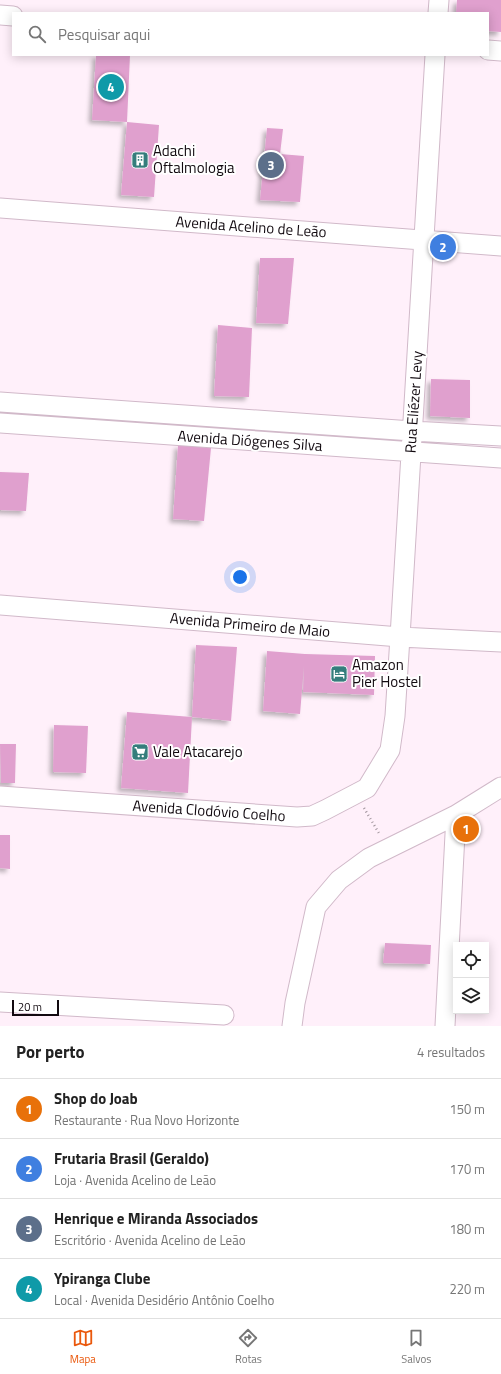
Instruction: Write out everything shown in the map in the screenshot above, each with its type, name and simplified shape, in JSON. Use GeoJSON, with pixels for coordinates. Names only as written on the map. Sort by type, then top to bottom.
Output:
{"type":"FeatureCollection","features":[{"type":"Feature","properties":{"kind":"street"},"geometry":{"type":"LineString","coordinates":[[438,12],[439,0]]}},
{"type":"Feature","properties":{"kind":"street"},"geometry":{"type":"LineString","coordinates":[[0,15],[12,16]]}},
{"type":"Feature","properties":{"kind":"street"},"geometry":{"type":"LineString","coordinates":[[489,50],[501,51]]}},
{"type":"Feature","properties":{"kind":"street","name":"Rua Eliézer Levy"},"geometry":{"type":"LineString","coordinates":[[390,750],[395,716],[435,56]]}},
{"type":"Feature","properties":{"kind":"street","name":"Avenida Acelino de Leão"},"geometry":{"type":"LineString","coordinates":[[0,208],[501,246]]}},
{"type":"Feature","properties":{"kind":"street","name":"Avenida Diógenes Silva"},"geometry":{"type":"LineString","coordinates":[[0,402],[501,436]]}},
{"type":"Feature","properties":{"kind":"street","name":"Avenida Diógenes Silva"},"geometry":{"type":"LineString","coordinates":[[0,423],[411,453],[501,458]]}},
{"type":"Feature","properties":{"kind":"street","name":"Avenida Primeiro de Maio"},"geometry":{"type":"LineString","coordinates":[[0,605],[400,637],[501,642]]}},
{"type":"Feature","properties":{"kind":"street","name":"Avenida Clodóvio Coelho"},"geometry":{"type":"LineString","coordinates":[[0,796],[297,817],[312,816],[367,788],[390,750]]}},
{"type":"Feature","properties":{"kind":"street"},"geometry":{"type":"LineString","coordinates":[[292,1026],[295,1003],[316,907],[339,880],[369,858],[456,815],[501,787]]}},
{"type":"Feature","properties":{"kind":"street"},"geometry":{"type":"LineString","coordinates":[[445,1026],[456,815]]}},
{"type":"Feature","properties":{"kind":"street"},"geometry":{"type":"LineString","coordinates":[[0,1002],[224,1015]]}},
{"type":"Feature","properties":{"kind":"path"},"geometry":{"type":"LineString","coordinates":[[355,794],[388,849]]}},
{"type":"Feature","properties":{"kind":"building"},"geometry":{"type":"Polygon","coordinates":[[[457,0],[501,0],[501,32],[489,31],[489,12],[456,12],[457,0]]]}},
{"type":"Feature","properties":{"kind":"building"},"geometry":{"type":"Polygon","coordinates":[[[96,56],[130,56],[127,122],[92,120],[96,56]]]}},
{"type":"Feature","properties":{"kind":"building","name":"Adachi Oftalmologia"},"geometry":{"type":"Polygon","coordinates":[[[127,122],[159,125],[154,197],[121,195],[127,122]]]}},
{"type":"Feature","properties":{"kind":"building"},"geometry":{"type":"Polygon","coordinates":[[[267,128],[283,129],[280,154],[304,156],[300,202],[260,200],[267,128]]]}},
{"type":"Feature","properties":{"kind":"building"},"geometry":{"type":"Polygon","coordinates":[[[260,258],[294,258],[288,324],[256,323],[260,258]]]}},
{"type":"Feature","properties":{"kind":"building"},"geometry":{"type":"Polygon","coordinates":[[[218,325],[252,328],[249,397],[214,396],[218,325]]]}},
{"type":"Feature","properties":{"kind":"building"},"geometry":{"type":"Polygon","coordinates":[[[431,379],[470,380],[470,418],[430,416],[431,379]]]}},
{"type":"Feature","properties":{"kind":"building"},"geometry":{"type":"Polygon","coordinates":[[[178,445],[211,448],[204,521],[173,519],[178,445]]]}},
{"type":"Feature","properties":{"kind":"building"},"geometry":{"type":"Polygon","coordinates":[[[0,472],[29,473],[26,511],[0,510],[0,472]]]}},
{"type":"Feature","properties":{"kind":"building"},"geometry":{"type":"Polygon","coordinates":[[[196,645],[237,647],[231,721],[192,717],[196,645]]]}},
{"type":"Feature","properties":{"kind":"building"},"geometry":{"type":"Polygon","coordinates":[[[267,651],[305,654],[375,656],[374,695],[303,692],[304,666],[300,714],[263,711],[267,651]]]}},
{"type":"Feature","properties":{"kind":"building"},"geometry":{"type":"Polygon","coordinates":[[[127,712],[192,717],[188,793],[121,788],[127,712]]]}},
{"type":"Feature","properties":{"kind":"building"},"geometry":{"type":"Polygon","coordinates":[[[54,725],[88,726],[86,773],[53,772],[54,725]]]}},
{"type":"Feature","properties":{"kind":"building"},"geometry":{"type":"Polygon","coordinates":[[[0,744],[16,744],[15,783],[1,783],[0,744]]]}},
{"type":"Feature","properties":{"kind":"building"},"geometry":{"type":"Polygon","coordinates":[[[0,835],[10,835],[10,869],[0,868],[0,835]]]}},
{"type":"Feature","properties":{"kind":"building"},"geometry":{"type":"Polygon","coordinates":[[[385,943],[431,945],[430,964],[383,963],[385,943]]]}},
{"type":"Feature","properties":{"kind":"place","name":"Ypiranga Clube"},"geometry":{"type":"Point","coordinates":[111,87]}},
{"type":"Feature","properties":{"kind":"place","name":"Adachi Oftalmologia"},"geometry":{"type":"Point","coordinates":[140,160]}},
{"type":"Feature","properties":{"kind":"place","name":"Henrique e Miranda Associados"},"geometry":{"type":"Point","coordinates":[271,165]}},
{"type":"Feature","properties":{"kind":"place","name":"Frutaria Brasil (Geraldo)"},"geometry":{"type":"Point","coordinates":[443,247]}},
{"type":"Feature","properties":{"kind":"place","name":"Amazon Pier Hostel"},"geometry":{"type":"Point","coordinates":[339,674]}},
{"type":"Feature","properties":{"kind":"place","name":"Vale Atacarejo"},"geometry":{"type":"Point","coordinates":[140,752]}},
{"type":"Feature","properties":{"kind":"place","name":"Shop do Joab"},"geometry":{"type":"Point","coordinates":[466,829]}}]}
